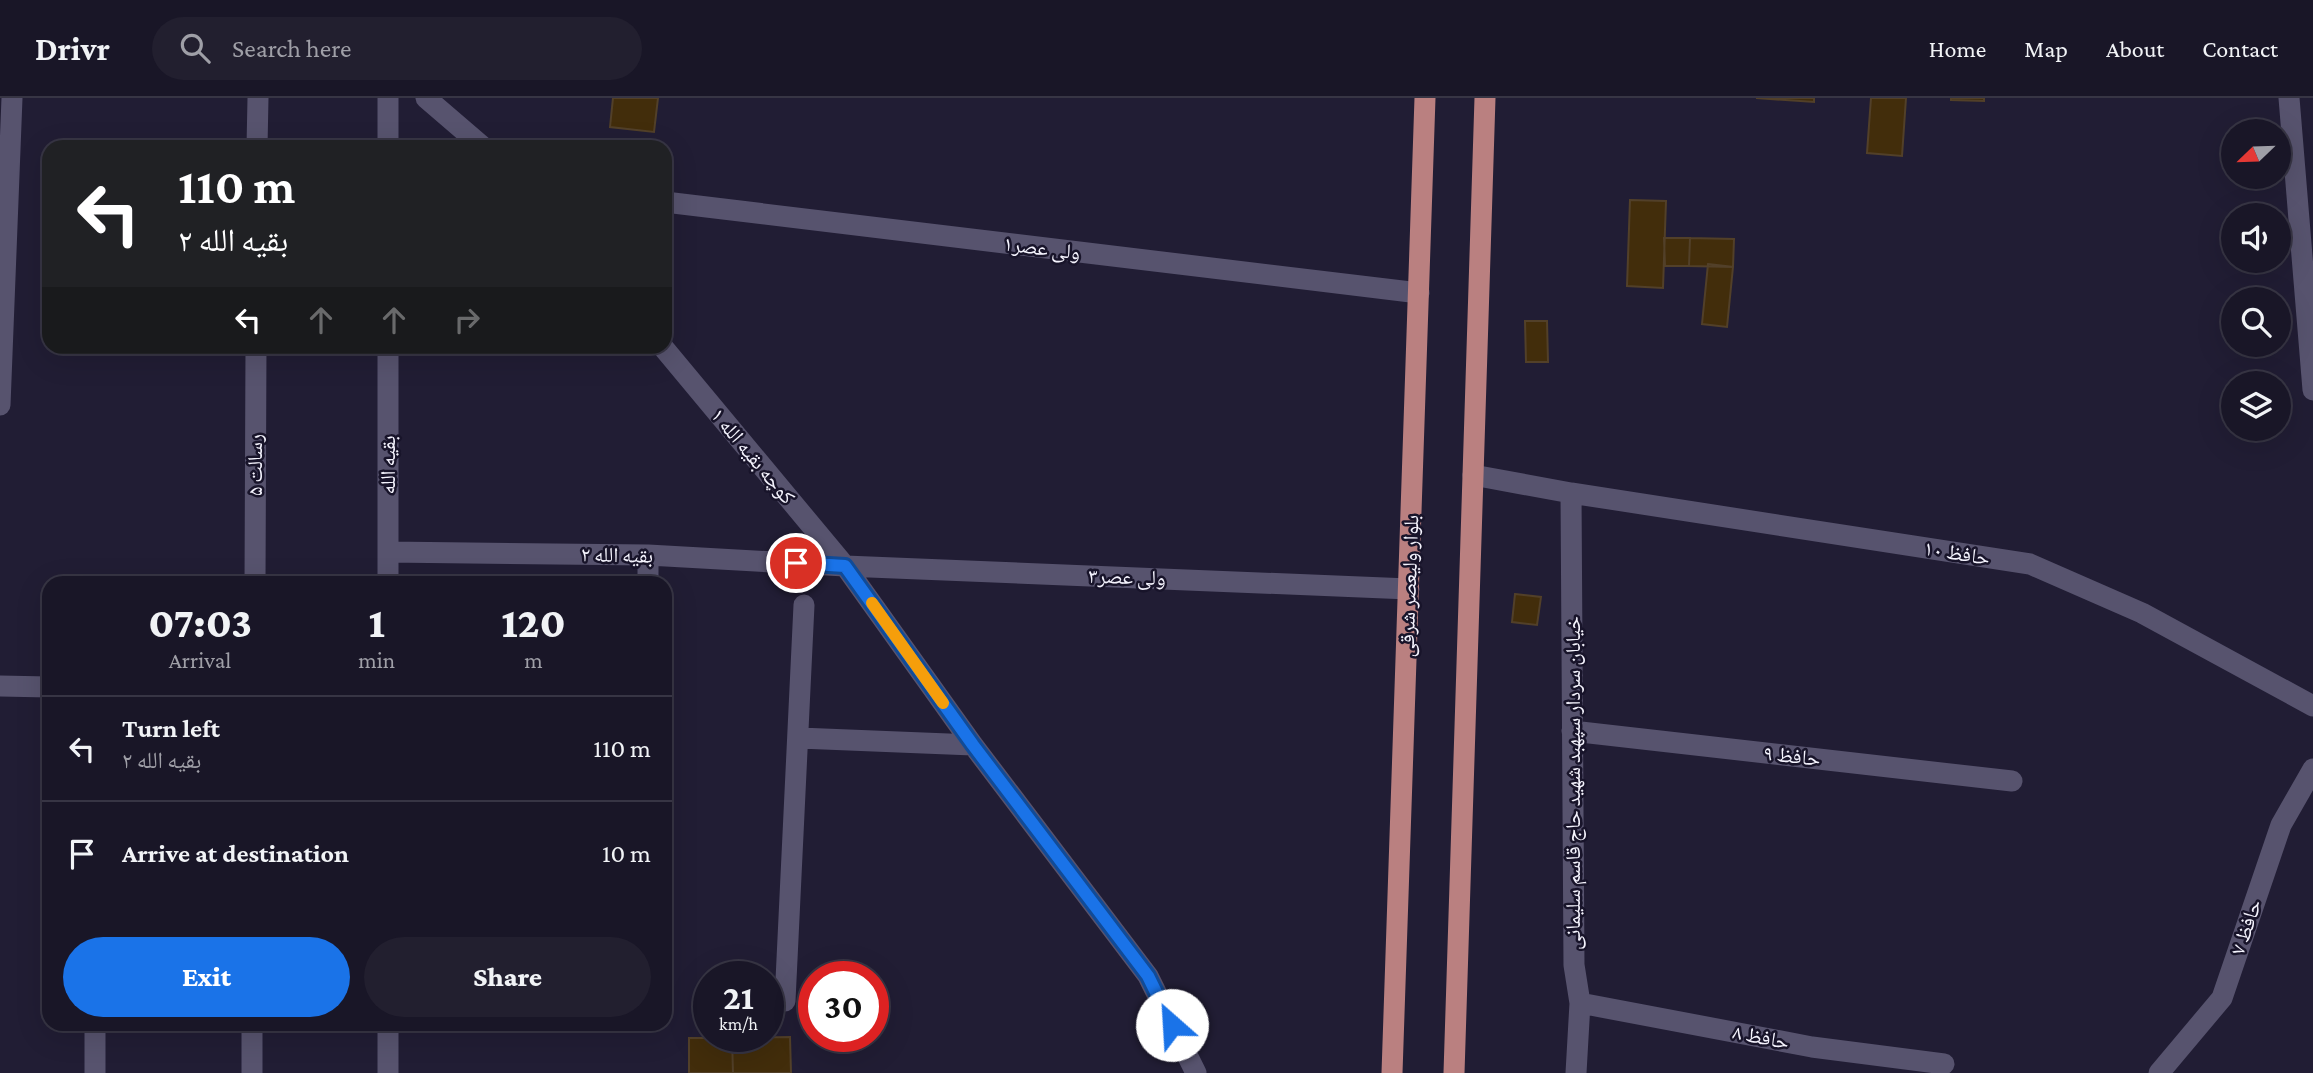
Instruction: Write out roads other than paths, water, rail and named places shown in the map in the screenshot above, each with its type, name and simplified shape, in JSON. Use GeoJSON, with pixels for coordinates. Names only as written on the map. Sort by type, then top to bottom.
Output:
{"type":"FeatureCollection","features":[{"type":"Feature","properties":{"kind":"main road","name":"بلوار ولیعصر شرقی"},"geometry":{"type":"LineString","coordinates":[[1392,1073],[1425,98]]}},
{"type":"Feature","properties":{"kind":"main road"},"geometry":{"type":"LineString","coordinates":[[1454,1073],[1485,98]]}},
{"type":"Feature","properties":{"kind":"street"},"geometry":{"type":"LineString","coordinates":[[0,405],[12,98]]}},
{"type":"Feature","properties":{"kind":"street"},"geometry":{"type":"LineString","coordinates":[[257,140],[258,98]]}},
{"type":"Feature","properties":{"kind":"street"},"geometry":{"type":"LineString","coordinates":[[388,98],[388,140]]}},
{"type":"Feature","properties":{"kind":"street"},"geometry":{"type":"LineString","coordinates":[[426,98],[475,140]]}},
{"type":"Feature","properties":{"kind":"street"},"geometry":{"type":"LineString","coordinates":[[2289,98],[2313,390]]}},
{"type":"Feature","properties":{"kind":"street","name":"ولی عصر۱"},"geometry":{"type":"LineString","coordinates":[[672,203],[1419,293]]}},
{"type":"Feature","properties":{"kind":"street","name":"رسالت ۵"},"geometry":{"type":"LineString","coordinates":[[255,576],[256,354]]}},
{"type":"Feature","properties":{"kind":"street","name":"بقیه الله"},"geometry":{"type":"LineString","coordinates":[[388,354],[388,576]]}},
{"type":"Feature","properties":{"kind":"street","name":"کوچه بقیه الله ۱"},"geometry":{"type":"LineString","coordinates":[[669,354],[845,566],[973,745],[1148,976],[1196,1073]]}},
{"type":"Feature","properties":{"kind":"street","name":"حافظ ۱۰"},"geometry":{"type":"LineString","coordinates":[[1473,475],[1572,493],[2030,564],[2143,613],[2313,706]]}},
{"type":"Feature","properties":{"kind":"street","name":"خیابان سردار سپهبد شهید حاج قاسم سلیمانی"},"geometry":{"type":"LineString","coordinates":[[1572,493],[1574,965],[1580,1003],[1576,1073]]}},
{"type":"Feature","properties":{"kind":"street","name":"بقیه الله ۲"},"geometry":{"type":"LineString","coordinates":[[388,552],[649,555],[845,566]]}},
{"type":"Feature","properties":{"kind":"street"},"geometry":{"type":"LineString","coordinates":[[648,576],[649,555]]}},
{"type":"Feature","properties":{"kind":"street","name":"ولی عصر۳"},"geometry":{"type":"LineString","coordinates":[[845,566],[1409,589]]}},
{"type":"Feature","properties":{"kind":"street"},"geometry":{"type":"LineString","coordinates":[[785,1001],[804,605]]}},
{"type":"Feature","properties":{"kind":"street"},"geometry":{"type":"LineString","coordinates":[[0,686],[42,687]]}},
{"type":"Feature","properties":{"kind":"street","name":"حافظ ۹"},"geometry":{"type":"LineString","coordinates":[[1572,731],[2012,780]]}},
{"type":"Feature","properties":{"kind":"street"},"geometry":{"type":"LineString","coordinates":[[799,738],[973,745]]}},
{"type":"Feature","properties":{"kind":"street","name":"حافظ ۷"},"geometry":{"type":"LineString","coordinates":[[2158,1073],[2221,999],[2281,825],[2313,769]]}},
{"type":"Feature","properties":{"kind":"street","name":"حافظ ۸"},"geometry":{"type":"LineString","coordinates":[[1580,1003],[1812,1047],[1944,1064]]}},
{"type":"Feature","properties":{"kind":"street"},"geometry":{"type":"LineString","coordinates":[[95,1031],[95,1073]]}},
{"type":"Feature","properties":{"kind":"street"},"geometry":{"type":"LineString","coordinates":[[252,1073],[253,1031]]}},
{"type":"Feature","properties":{"kind":"street"},"geometry":{"type":"LineString","coordinates":[[388,1031],[388,1073]]}}]}
